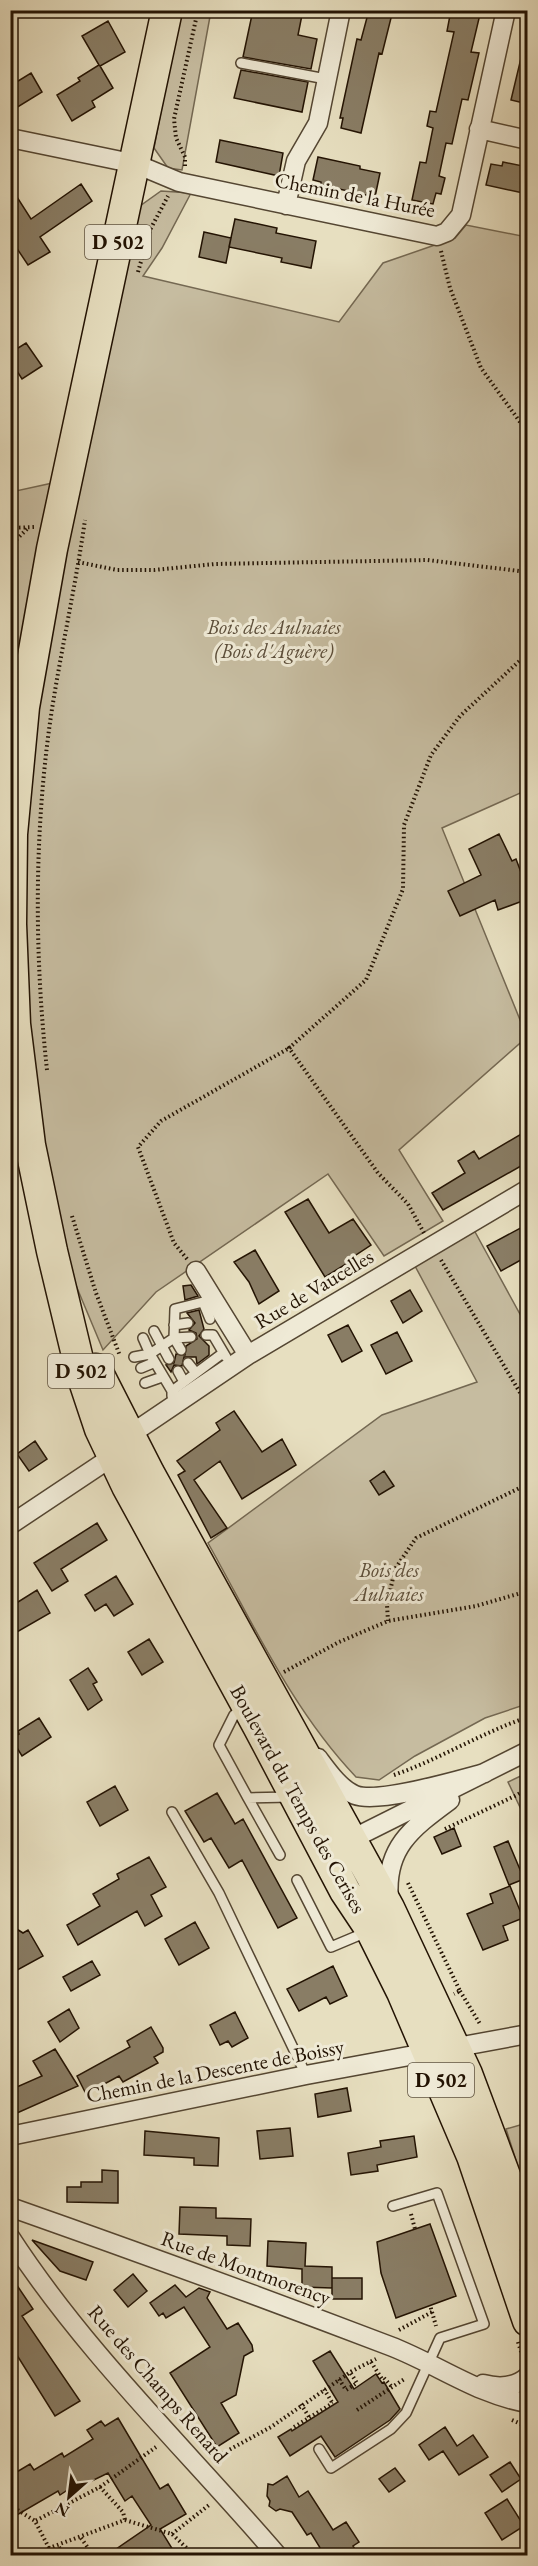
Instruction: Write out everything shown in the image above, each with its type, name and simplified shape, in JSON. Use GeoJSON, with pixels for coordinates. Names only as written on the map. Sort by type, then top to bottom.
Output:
{"type":"FeatureCollection","features":[{"type":"Feature","properties":{"kind":"main road","name":"D 502"},"geometry":{"type":"LineString","coordinates":[[136,164],[167,10]]}},
{"type":"Feature","properties":{"kind":"main road","name":"Boulevard du Temps des Cerises"},"geometry":{"type":"LineString","coordinates":[[136,164],[43,595],[24,707],[12,834],[11,924],[15,1024],[30,1145],[60,1283],[93,1363],[121,1446],[247,1705],[345,1891],[380,1919]]}},
{"type":"Feature","properties":{"kind":"main road","name":"Boulevard du Temps des Cerises"},"geometry":{"type":"LineString","coordinates":[[121,1446],[285,1719],[352,1839],[380,1919],[528,2237]]}},
{"type":"Feature","properties":{"kind":"main road","name":"Boulevard du Temps des Cerises"},"geometry":{"type":"LineString","coordinates":[[442,2050],[472,2156],[528,2320]]}},
{"type":"Feature","properties":{"kind":"street"},"geometry":{"type":"LineString","coordinates":[[286,205],[296,161],[318,123],[341,10]]}},
{"type":"Feature","properties":{"kind":"street","name":"Chemin de la Hurée"},"geometry":{"type":"LineString","coordinates":[[10,138],[136,164],[179,182],[437,236],[447,232],[460,215],[506,10]]}},
{"type":"Feature","properties":{"kind":"street"},"geometry":{"type":"LineString","coordinates":[[479,129],[528,140]]}},
{"type":"Feature","properties":{"kind":"street","name":"Rue de Vaucelles"},"geometry":{"type":"LineString","coordinates":[[10,1525],[121,1446],[172,1400],[227,1360],[249,1355],[528,1189]]}},
{"type":"Feature","properties":{"kind":"street"},"geometry":{"type":"LineString","coordinates":[[196,1271],[249,1355]]}},
{"type":"Feature","properties":{"kind":"street"},"geometry":{"type":"LineString","coordinates":[[285,1719],[328,1772],[355,1795],[378,1795],[420,1789],[485,1773]]}},
{"type":"Feature","properties":{"kind":"street"},"geometry":{"type":"LineString","coordinates":[[325,1853],[528,1751]]}},
{"type":"Feature","properties":{"kind":"street"},"geometry":{"type":"LineString","coordinates":[[380,1919],[389,1871],[399,1845],[428,1816],[485,1773]]}},
{"type":"Feature","properties":{"kind":"street","name":"Chemin de la Descente de Boissy"},"geometry":{"type":"LineString","coordinates":[[10,2136],[306,2075],[528,2034]]}},
{"type":"Feature","properties":{"kind":"street","name":"Rue de Montmorency"},"geometry":{"type":"LineString","coordinates":[[10,2207],[288,2306],[385,2352],[428,2364],[494,2396],[528,2403]]}},
{"type":"Feature","properties":{"kind":"street","name":"Rue des Champs Renard"},"geometry":{"type":"LineString","coordinates":[[10,2237],[60,2305],[170,2437],[278,2556]]}},
{"type":"Feature","properties":{"kind":"street","name":"Rue de Montmorency"},"geometry":{"type":"LineString","coordinates":[[463,2380],[500,2387],[517,2384],[528,2376]]}},
{"type":"Feature","properties":{"kind":"lane"},"geometry":{"type":"LineString","coordinates":[[241,63],[326,80]]}},
{"type":"Feature","properties":{"kind":"lane"},"geometry":{"type":"LineString","coordinates":[[172,1400],[184,1382],[196,1373],[227,1360],[209,1335],[203,1302],[175,1309],[174,1338],[180,1350]]}},
{"type":"Feature","properties":{"kind":"lane"},"geometry":{"type":"LineString","coordinates":[[174,1325],[188,1323]]}},
{"type":"Feature","properties":{"kind":"lane"},"geometry":{"type":"LineString","coordinates":[[154,1331],[169,1359]]}},
{"type":"Feature","properties":{"kind":"lane"},"geometry":{"type":"LineString","coordinates":[[134,1357],[150,1353],[174,1338],[191,1337]]}},
{"type":"Feature","properties":{"kind":"lane"},"geometry":{"type":"LineString","coordinates":[[143,1338],[172,1400]]}},
{"type":"Feature","properties":{"kind":"lane"},"geometry":{"type":"LineString","coordinates":[[141,1368],[153,1363]]}},
{"type":"Feature","properties":{"kind":"lane"},"geometry":{"type":"LineString","coordinates":[[188,1363],[196,1373]]}},
{"type":"Feature","properties":{"kind":"lane"},"geometry":{"type":"LineString","coordinates":[[178,1371],[184,1382]]}},
{"type":"Feature","properties":{"kind":"lane"},"geometry":{"type":"LineString","coordinates":[[145,1383],[162,1377]]}},
{"type":"Feature","properties":{"kind":"lane"},"geometry":{"type":"LineString","coordinates":[[247,1705],[234,1715],[219,1745],[280,1855]]}},
{"type":"Feature","properties":{"kind":"lane"},"geometry":{"type":"LineString","coordinates":[[248,1798],[295,1796]]}},
{"type":"Feature","properties":{"kind":"lane"},"geometry":{"type":"LineString","coordinates":[[172,1812],[219,1893],[306,2075]]}},
{"type":"Feature","properties":{"kind":"lane"},"geometry":{"type":"LineString","coordinates":[[297,1880],[332,1947],[380,1919]]}},
{"type":"Feature","properties":{"kind":"lane"},"geometry":{"type":"LineString","coordinates":[[319,2449],[331,2468],[391,2429],[406,2413],[440,2338],[484,2324],[437,2193],[393,2206]]}},
{"type":"Feature","properties":{"kind":"path"},"geometry":{"type":"LineString","coordinates":[[137,274],[150,230],[179,182],[185,164],[176,138],[174,119],[198,10]]}},
{"type":"Feature","properties":{"kind":"path"},"geometry":{"type":"LineString","coordinates":[[437,236],[450,288],[481,368],[528,433]]}},
{"type":"Feature","properties":{"kind":"path"},"geometry":{"type":"LineString","coordinates":[[48,1075],[39,964],[42,795],[52,708],[87,510]]}},
{"type":"Feature","properties":{"kind":"path"},"geometry":{"type":"LineString","coordinates":[[10,528],[30,527],[10,546]]}},
{"type":"Feature","properties":{"kind":"path"},"geometry":{"type":"LineString","coordinates":[[79,563],[117,570],[154,570],[215,564],[427,560],[528,572]]}},
{"type":"Feature","properties":{"kind":"path"},"geometry":{"type":"LineString","coordinates":[[289,1048],[366,980],[403,889],[404,825],[431,755],[460,716],[528,653]]}},
{"type":"Feature","properties":{"kind":"path"},"geometry":{"type":"LineString","coordinates":[[196,1271],[174,1243],[138,1147],[161,1121],[294,1045]]}},
{"type":"Feature","properties":{"kind":"path"},"geometry":{"type":"LineString","coordinates":[[289,1048],[378,1173],[408,1204],[420,1226]]}},
{"type":"Feature","properties":{"kind":"path"},"geometry":{"type":"LineString","coordinates":[[69,1208],[86,1265],[123,1363]]}},
{"type":"Feature","properties":{"kind":"path"},"geometry":{"type":"LineString","coordinates":[[443,1264],[528,1406]]}},
{"type":"Feature","properties":{"kind":"path"},"geometry":{"type":"LineString","coordinates":[[388,1621],[387,1605],[395,1569],[416,1538],[528,1484]]}},
{"type":"Feature","properties":{"kind":"path"},"geometry":{"type":"LineString","coordinates":[[278,1675],[339,1642],[388,1621],[476,1606],[528,1591]]}},
{"type":"Feature","properties":{"kind":"path"},"geometry":{"type":"LineString","coordinates":[[389,1776],[420,1765],[489,1730],[528,1717]]}},
{"type":"Feature","properties":{"kind":"path"},"geometry":{"type":"LineString","coordinates":[[440,1831],[518,1795],[528,1788]]}},
{"type":"Feature","properties":{"kind":"path"},"geometry":{"type":"LineString","coordinates":[[450,1989],[452,2002]]}},
{"type":"Feature","properties":{"kind":"path"},"geometry":{"type":"LineString","coordinates":[[460,1991],[477,2018],[487,2042]]}},
{"type":"Feature","properties":{"kind":"path"},"geometry":{"type":"LineString","coordinates":[[200,2469],[271,2427],[339,2379],[385,2352],[398,2331],[413,2320],[432,2312],[430,2305]]}},
{"type":"Feature","properties":{"kind":"path"},"geometry":{"type":"LineString","coordinates":[[370,2362],[382,2379],[384,2378],[392,2387]]}},
{"type":"Feature","properties":{"kind":"path"},"geometry":{"type":"LineString","coordinates":[[339,2379],[346,2390],[357,2383],[350,2372]]}},
{"type":"Feature","properties":{"kind":"path"},"geometry":{"type":"LineString","coordinates":[[357,2410],[406,2379],[409,2372]]}},
{"type":"Feature","properties":{"kind":"path"},"geometry":{"type":"LineString","coordinates":[[294,2427],[334,2404],[324,2389]]}},
{"type":"Feature","properties":{"kind":"path"},"geometry":{"type":"LineString","coordinates":[[301,2404],[309,2417]]}},
{"type":"Feature","properties":{"kind":"path"},"geometry":{"type":"LineString","coordinates":[[35,2521],[100,2487],[170,2437]]}},
{"type":"Feature","properties":{"kind":"path"},"geometry":{"type":"LineString","coordinates":[[100,2487],[123,2512],[125,2520]]}},
{"type":"Feature","properties":{"kind":"path"},"geometry":{"type":"LineString","coordinates":[[171,2534],[223,2493]]}},
{"type":"Feature","properties":{"kind":"path"},"geometry":{"type":"LineString","coordinates":[[10,2505],[35,2521],[49,2548]]}},
{"type":"Feature","properties":{"kind":"path"},"geometry":{"type":"LineString","coordinates":[[49,2548],[59,2547],[125,2520],[171,2534],[195,2556]]}},
{"type":"Feature","properties":{"kind":"path"},"geometry":{"type":"LineString","coordinates":[[81,2538],[91,2552]]}},
{"type":"Feature","properties":{"kind":"path"},"geometry":{"type":"LineString","coordinates":[[59,2547],[65,2556]]}},
{"type":"Feature","properties":{"kind":"path"},"geometry":{"type":"LineString","coordinates":[[44,2556],[49,2548]]}},
{"type":"Feature","properties":{"kind":"path"},"geometry":{"type":"LineString","coordinates":[[506,2556],[528,2548]]}},
{"type":"Feature","properties":{"kind":"green space"},"geometry":{"type":"Polygon","coordinates":[[[180,11],[211,11],[182,170],[168,168],[154,148],[180,11]]]}},
{"type":"Feature","properties":{"kind":"green space","name":"Bois des Aulnaies (Bois d'Aguère)"},"geometry":{"type":"Polygon","coordinates":[[[161,191],[191,193],[162,248],[143,276],[339,322],[383,263],[455,238],[466,225],[527,237],[527,790],[442,828],[527,1037],[399,1150],[443,1221],[384,1256],[328,1174],[156,1292],[103,1350],[57,1240],[11,986],[11,492],[66,480],[140,206],[161,191]]]}},
{"type":"Feature","properties":{"kind":"green space","name":"Bois des Aulnaies"},"geometry":{"type":"Polygon","coordinates":[[[474,1230],[527,1327],[527,1704],[485,1718],[415,1756],[379,1780],[356,1777],[333,1751],[293,1695],[208,1543],[382,1415],[477,1382],[415,1266],[474,1230]]]}},
{"type":"Feature","properties":{"kind":"green space"},"geometry":{"type":"Polygon","coordinates":[[[527,1773],[527,1822],[508,1782],[527,1773]]]}},
{"type":"Feature","properties":{"kind":"green space"},"geometry":{"type":"Polygon","coordinates":[[[527,2123],[527,2195],[506,2129],[527,2123]]]}},
{"type":"Feature","properties":{"kind":"building"},"geometry":{"type":"Polygon","coordinates":[[[253,10],[303,10],[298,35],[317,39],[311,69],[243,57],[253,10]]]}},
{"type":"Feature","properties":{"kind":"building"},"geometry":{"type":"Polygon","coordinates":[[[369,10],[393,10],[382,54],[379,53],[361,133],[341,128],[343,118],[340,118],[357,39],[361,40],[369,10]]]}},
{"type":"Feature","properties":{"kind":"building"},"geometry":{"type":"Polygon","coordinates":[[[451,10],[481,10],[471,52],[479,53],[468,100],[462,99],[452,144],[446,143],[439,176],[445,178],[441,194],[436,193],[433,204],[412,200],[420,162],[426,163],[433,128],[427,126],[430,111],[436,112],[454,32],[447,31],[451,10]]]}},
{"type":"Feature","properties":{"kind":"building"},"geometry":{"type":"Polygon","coordinates":[[[108,21],[125,52],[100,66],[113,88],[92,101],[95,107],[72,121],[57,95],[80,81],[78,78],[99,65],[82,36],[108,21]]]}},
{"type":"Feature","properties":{"kind":"building"},"geometry":{"type":"Polygon","coordinates":[[[521,58],[528,59],[528,104],[511,100],[521,58]]]}},
{"type":"Feature","properties":{"kind":"building"},"geometry":{"type":"Polygon","coordinates":[[[241,70],[308,82],[302,112],[234,98],[241,70]]]}},
{"type":"Feature","properties":{"kind":"building"},"geometry":{"type":"Polygon","coordinates":[[[31,73],[42,92],[16,108],[10,99],[10,86],[31,73]]]}},
{"type":"Feature","properties":{"kind":"building"},"geometry":{"type":"Polygon","coordinates":[[[220,140],[283,153],[279,176],[216,162],[220,140]]]}},
{"type":"Feature","properties":{"kind":"building"},"geometry":{"type":"Polygon","coordinates":[[[318,157],[380,173],[375,197],[321,185],[321,182],[313,180],[318,157]]]}},
{"type":"Feature","properties":{"kind":"building"},"geometry":{"type":"Polygon","coordinates":[[[503,162],[528,167],[528,194],[486,185],[491,164],[502,166],[503,162]]]}},
{"type":"Feature","properties":{"kind":"building"},"geometry":{"type":"Polygon","coordinates":[[[81,184],[92,201],[40,237],[50,252],[28,265],[10,238],[10,186],[31,219],[81,184]]]}},
{"type":"Feature","properties":{"kind":"building"},"geometry":{"type":"Polygon","coordinates":[[[235,219],[277,228],[276,233],[316,241],[311,268],[281,262],[282,258],[229,247],[235,219]]]}},
{"type":"Feature","properties":{"kind":"building"},"geometry":{"type":"Polygon","coordinates":[[[204,232],[231,238],[226,263],[199,257],[204,232]]]}},
{"type":"Feature","properties":{"kind":"building"},"geometry":{"type":"Polygon","coordinates":[[[26,343],[42,366],[22,379],[10,360],[10,353],[26,343]]]}},
{"type":"Feature","properties":{"kind":"building"},"geometry":{"type":"Polygon","coordinates":[[[499,834],[512,861],[516,859],[528,891],[528,899],[498,910],[495,900],[460,916],[448,891],[481,875],[469,849],[499,834]]]}},
{"type":"Feature","properties":{"kind":"building"},"geometry":{"type":"Polygon","coordinates":[[[528,1130],[528,1162],[443,1210],[432,1193],[465,1173],[458,1161],[474,1151],[479,1159],[528,1130]]]}},
{"type":"Feature","properties":{"kind":"building"},"geometry":{"type":"Polygon","coordinates":[[[308,1199],[329,1233],[353,1219],[371,1245],[325,1277],[285,1212],[308,1199]]]}},
{"type":"Feature","properties":{"kind":"building"},"geometry":{"type":"Polygon","coordinates":[[[528,1224],[528,1256],[501,1271],[487,1246],[528,1224]]]}},
{"type":"Feature","properties":{"kind":"building"},"geometry":{"type":"Polygon","coordinates":[[[255,1250],[279,1291],[259,1304],[249,1282],[234,1262],[255,1250]]]}},
{"type":"Feature","properties":{"kind":"building"},"geometry":{"type":"Polygon","coordinates":[[[191,1285],[198,1296],[185,1300],[183,1286],[191,1285]]]}},
{"type":"Feature","properties":{"kind":"building"},"geometry":{"type":"Polygon","coordinates":[[[410,1290],[422,1311],[403,1323],[391,1301],[410,1290]]]}},
{"type":"Feature","properties":{"kind":"building"},"geometry":{"type":"Polygon","coordinates":[[[199,1310],[204,1329],[199,1336],[209,1346],[209,1355],[197,1364],[196,1357],[184,1357],[182,1366],[174,1365],[171,1372],[166,1365],[174,1363],[176,1354],[185,1355],[186,1346],[197,1339],[196,1333],[189,1330],[195,1323],[187,1313],[199,1310]]]}},
{"type":"Feature","properties":{"kind":"building"},"geometry":{"type":"Polygon","coordinates":[[[348,1325],[362,1351],[342,1362],[328,1335],[348,1325]]]}},
{"type":"Feature","properties":{"kind":"building"},"geometry":{"type":"Polygon","coordinates":[[[397,1332],[412,1361],[386,1374],[371,1345],[397,1332]]]}},
{"type":"Feature","properties":{"kind":"building"},"geometry":{"type":"Polygon","coordinates":[[[234,1411],[262,1452],[282,1439],[296,1465],[242,1499],[220,1461],[194,1480],[227,1528],[211,1538],[178,1475],[185,1471],[177,1461],[220,1430],[216,1423],[234,1411]]]}},
{"type":"Feature","properties":{"kind":"building"},"geometry":{"type":"Polygon","coordinates":[[[35,1441],[47,1459],[29,1471],[17,1454],[35,1441]]]}},
{"type":"Feature","properties":{"kind":"building"},"geometry":{"type":"Polygon","coordinates":[[[384,1471],[394,1486],[379,1495],[370,1481],[384,1471]]]}},
{"type":"Feature","properties":{"kind":"building"},"geometry":{"type":"Polygon","coordinates":[[[97,1523],[107,1540],[61,1569],[68,1581],[52,1591],[34,1563],[97,1523]]]}},
{"type":"Feature","properties":{"kind":"building"},"geometry":{"type":"Polygon","coordinates":[[[116,1576],[133,1604],[114,1616],[106,1604],[95,1611],[85,1595],[116,1576]]]}},
{"type":"Feature","properties":{"kind":"building"},"geometry":{"type":"Polygon","coordinates":[[[37,1590],[50,1613],[10,1636],[10,1607],[37,1590]]]}},
{"type":"Feature","properties":{"kind":"building"},"geometry":{"type":"Polygon","coordinates":[[[149,1639],[163,1662],[142,1675],[128,1652],[149,1639]]]}},
{"type":"Feature","properties":{"kind":"building"},"geometry":{"type":"Polygon","coordinates":[[[88,1668],[97,1682],[93,1684],[102,1700],[88,1710],[70,1680],[88,1668]]]}},
{"type":"Feature","properties":{"kind":"building"},"geometry":{"type":"Polygon","coordinates":[[[39,1718],[51,1737],[22,1756],[11,1738],[39,1718]]]}},
{"type":"Feature","properties":{"kind":"building"},"geometry":{"type":"Polygon","coordinates":[[[115,1786],[128,1810],[100,1826],[87,1802],[115,1786]]]}},
{"type":"Feature","properties":{"kind":"building"},"geometry":{"type":"Polygon","coordinates":[[[217,1793],[235,1824],[243,1819],[297,1918],[278,1928],[242,1860],[229,1868],[211,1838],[204,1842],[185,1811],[217,1793]]]}},
{"type":"Feature","properties":{"kind":"building"},"geometry":{"type":"Polygon","coordinates":[[[454,1828],[461,1846],[442,1854],[434,1837],[454,1828]]]}},
{"type":"Feature","properties":{"kind":"building"},"geometry":{"type":"Polygon","coordinates":[[[508,1841],[524,1879],[509,1885],[494,1847],[508,1841]]]}},
{"type":"Feature","properties":{"kind":"building"},"geometry":{"type":"Polygon","coordinates":[[[149,1857],[166,1887],[151,1895],[162,1916],[145,1926],[137,1911],[78,1945],[67,1925],[100,1906],[93,1894],[119,1879],[117,1874],[149,1857]]]}},
{"type":"Feature","properties":{"kind":"building"},"geometry":{"type":"Polygon","coordinates":[[[510,1886],[523,1918],[503,1926],[508,1940],[483,1950],[467,1914],[493,1903],[490,1894],[510,1886]]]}},
{"type":"Feature","properties":{"kind":"building"},"geometry":{"type":"Polygon","coordinates":[[[195,1922],[209,1948],[179,1965],[165,1939],[195,1922]]]}},
{"type":"Feature","properties":{"kind":"building"},"geometry":{"type":"Polygon","coordinates":[[[12,1926],[23,1933],[28,1930],[43,1956],[10,1974],[12,1926]]]}},
{"type":"Feature","properties":{"kind":"building"},"geometry":{"type":"Polygon","coordinates":[[[92,1961],[100,1975],[71,1991],[63,1977],[92,1961]]]}},
{"type":"Feature","properties":{"kind":"building"},"geometry":{"type":"Polygon","coordinates":[[[333,1966],[347,1996],[330,2004],[326,1997],[299,2011],[287,1989],[333,1966]]]}},
{"type":"Feature","properties":{"kind":"building"},"geometry":{"type":"Polygon","coordinates":[[[69,2009],[79,2028],[60,2042],[48,2022],[69,2009]]]}},
{"type":"Feature","properties":{"kind":"building"},"geometry":{"type":"Polygon","coordinates":[[[235,2012],[248,2038],[232,2047],[228,2041],[220,2045],[210,2025],[235,2012]]]}},
{"type":"Feature","properties":{"kind":"building"},"geometry":{"type":"Polygon","coordinates":[[[151,2027],[163,2048],[163,2052],[154,2057],[158,2063],[123,2082],[119,2076],[86,2094],[77,2076],[130,2047],[127,2041],[151,2027]]]}},
{"type":"Feature","properties":{"kind":"building"},"geometry":{"type":"Polygon","coordinates":[[[55,2049],[78,2086],[17,2113],[10,2099],[10,2090],[42,2076],[33,2061],[55,2049]]]}},
{"type":"Feature","properties":{"kind":"building"},"geometry":{"type":"Polygon","coordinates":[[[347,2088],[351,2111],[318,2117],[315,2094],[347,2088]]]}},
{"type":"Feature","properties":{"kind":"building"},"geometry":{"type":"Polygon","coordinates":[[[290,2128],[293,2156],[260,2159],[257,2131],[290,2128]]]}},
{"type":"Feature","properties":{"kind":"building"},"geometry":{"type":"Polygon","coordinates":[[[145,2131],[219,2138],[218,2166],[194,2165],[194,2158],[144,2155],[145,2131]]]}},
{"type":"Feature","properties":{"kind":"building"},"geometry":{"type":"Polygon","coordinates":[[[414,2136],[417,2157],[377,2165],[378,2171],[351,2175],[348,2153],[381,2147],[380,2141],[414,2136]]]}},
{"type":"Feature","properties":{"kind":"building"},"geometry":{"type":"Polygon","coordinates":[[[102,2170],[118,2171],[118,2203],[67,2202],[67,2187],[81,2187],[81,2182],[102,2182],[102,2170]]]}},
{"type":"Feature","properties":{"kind":"building"},"geometry":{"type":"Polygon","coordinates":[[[180,2207],[216,2208],[216,2218],[251,2219],[250,2246],[227,2245],[227,2236],[179,2234],[180,2207]]]}},
{"type":"Feature","properties":{"kind":"building"},"geometry":{"type":"Polygon","coordinates":[[[430,2224],[456,2296],[396,2318],[381,2273],[377,2242],[430,2224]]]}},
{"type":"Feature","properties":{"kind":"building"},"geometry":{"type":"Polygon","coordinates":[[[32,2240],[93,2262],[86,2280],[60,2271],[32,2240]]]}},
{"type":"Feature","properties":{"kind":"building"},"geometry":{"type":"Polygon","coordinates":[[[268,2241],[306,2243],[305,2266],[332,2267],[332,2288],[302,2287],[302,2269],[267,2266],[268,2241]]]}},
{"type":"Feature","properties":{"kind":"building"},"geometry":{"type":"Polygon","coordinates":[[[133,2274],[147,2291],[128,2307],[114,2290],[133,2274]]]}},
{"type":"Feature","properties":{"kind":"building"},"geometry":{"type":"Polygon","coordinates":[[[10,2275],[33,2309],[22,2316],[80,2401],[55,2416],[10,2344],[10,2275]]]}},
{"type":"Feature","properties":{"kind":"building"},"geometry":{"type":"Polygon","coordinates":[[[332,2278],[362,2278],[362,2299],[332,2299],[332,2278]]]}},
{"type":"Feature","properties":{"kind":"building"},"geometry":{"type":"Polygon","coordinates":[[[175,2285],[186,2297],[199,2288],[210,2292],[207,2298],[227,2329],[238,2323],[252,2345],[253,2351],[244,2356],[236,2395],[221,2403],[239,2433],[217,2447],[170,2373],[210,2347],[184,2307],[166,2318],[163,2313],[159,2316],[150,2303],[175,2285]]]}},
{"type":"Feature","properties":{"kind":"building"},"geometry":{"type":"Polygon","coordinates":[[[330,2351],[354,2389],[376,2374],[382,2383],[384,2382],[400,2409],[390,2420],[335,2457],[321,2436],[290,2456],[278,2437],[291,2429],[292,2431],[338,2402],[313,2361],[330,2351]]]}},
{"type":"Feature","properties":{"kind":"building"},"geometry":{"type":"Polygon","coordinates":[[[118,2418],[160,2489],[168,2484],[186,2514],[160,2529],[173,2550],[163,2556],[106,2556],[151,2525],[132,2496],[125,2501],[108,2473],[67,2493],[66,2491],[60,2495],[58,2491],[10,2519],[10,2476],[30,2464],[34,2470],[62,2453],[64,2457],[93,2439],[87,2430],[101,2421],[105,2426],[118,2418]]]}},
{"type":"Feature","properties":{"kind":"building"},"geometry":{"type":"Polygon","coordinates":[[[445,2427],[457,2446],[473,2435],[488,2457],[459,2475],[443,2451],[429,2460],[419,2445],[445,2427]]]}},
{"type":"Feature","properties":{"kind":"building"},"geometry":{"type":"Polygon","coordinates":[[[510,2462],[521,2479],[502,2492],[490,2475],[510,2462]]]}},
{"type":"Feature","properties":{"kind":"building"},"geometry":{"type":"Polygon","coordinates":[[[395,2468],[405,2481],[389,2492],[379,2479],[395,2468]]]}},
{"type":"Feature","properties":{"kind":"building"},"geometry":{"type":"Polygon","coordinates":[[[287,2476],[299,2497],[308,2491],[333,2530],[346,2522],[359,2542],[353,2546],[359,2556],[325,2556],[311,2533],[307,2535],[292,2512],[280,2509],[276,2511],[269,2506],[268,2484],[273,2485],[287,2476]]]}},
{"type":"Feature","properties":{"kind":"building"},"geometry":{"type":"Polygon","coordinates":[[[507,2499],[524,2526],[502,2540],[485,2513],[507,2499]]]}}]}
